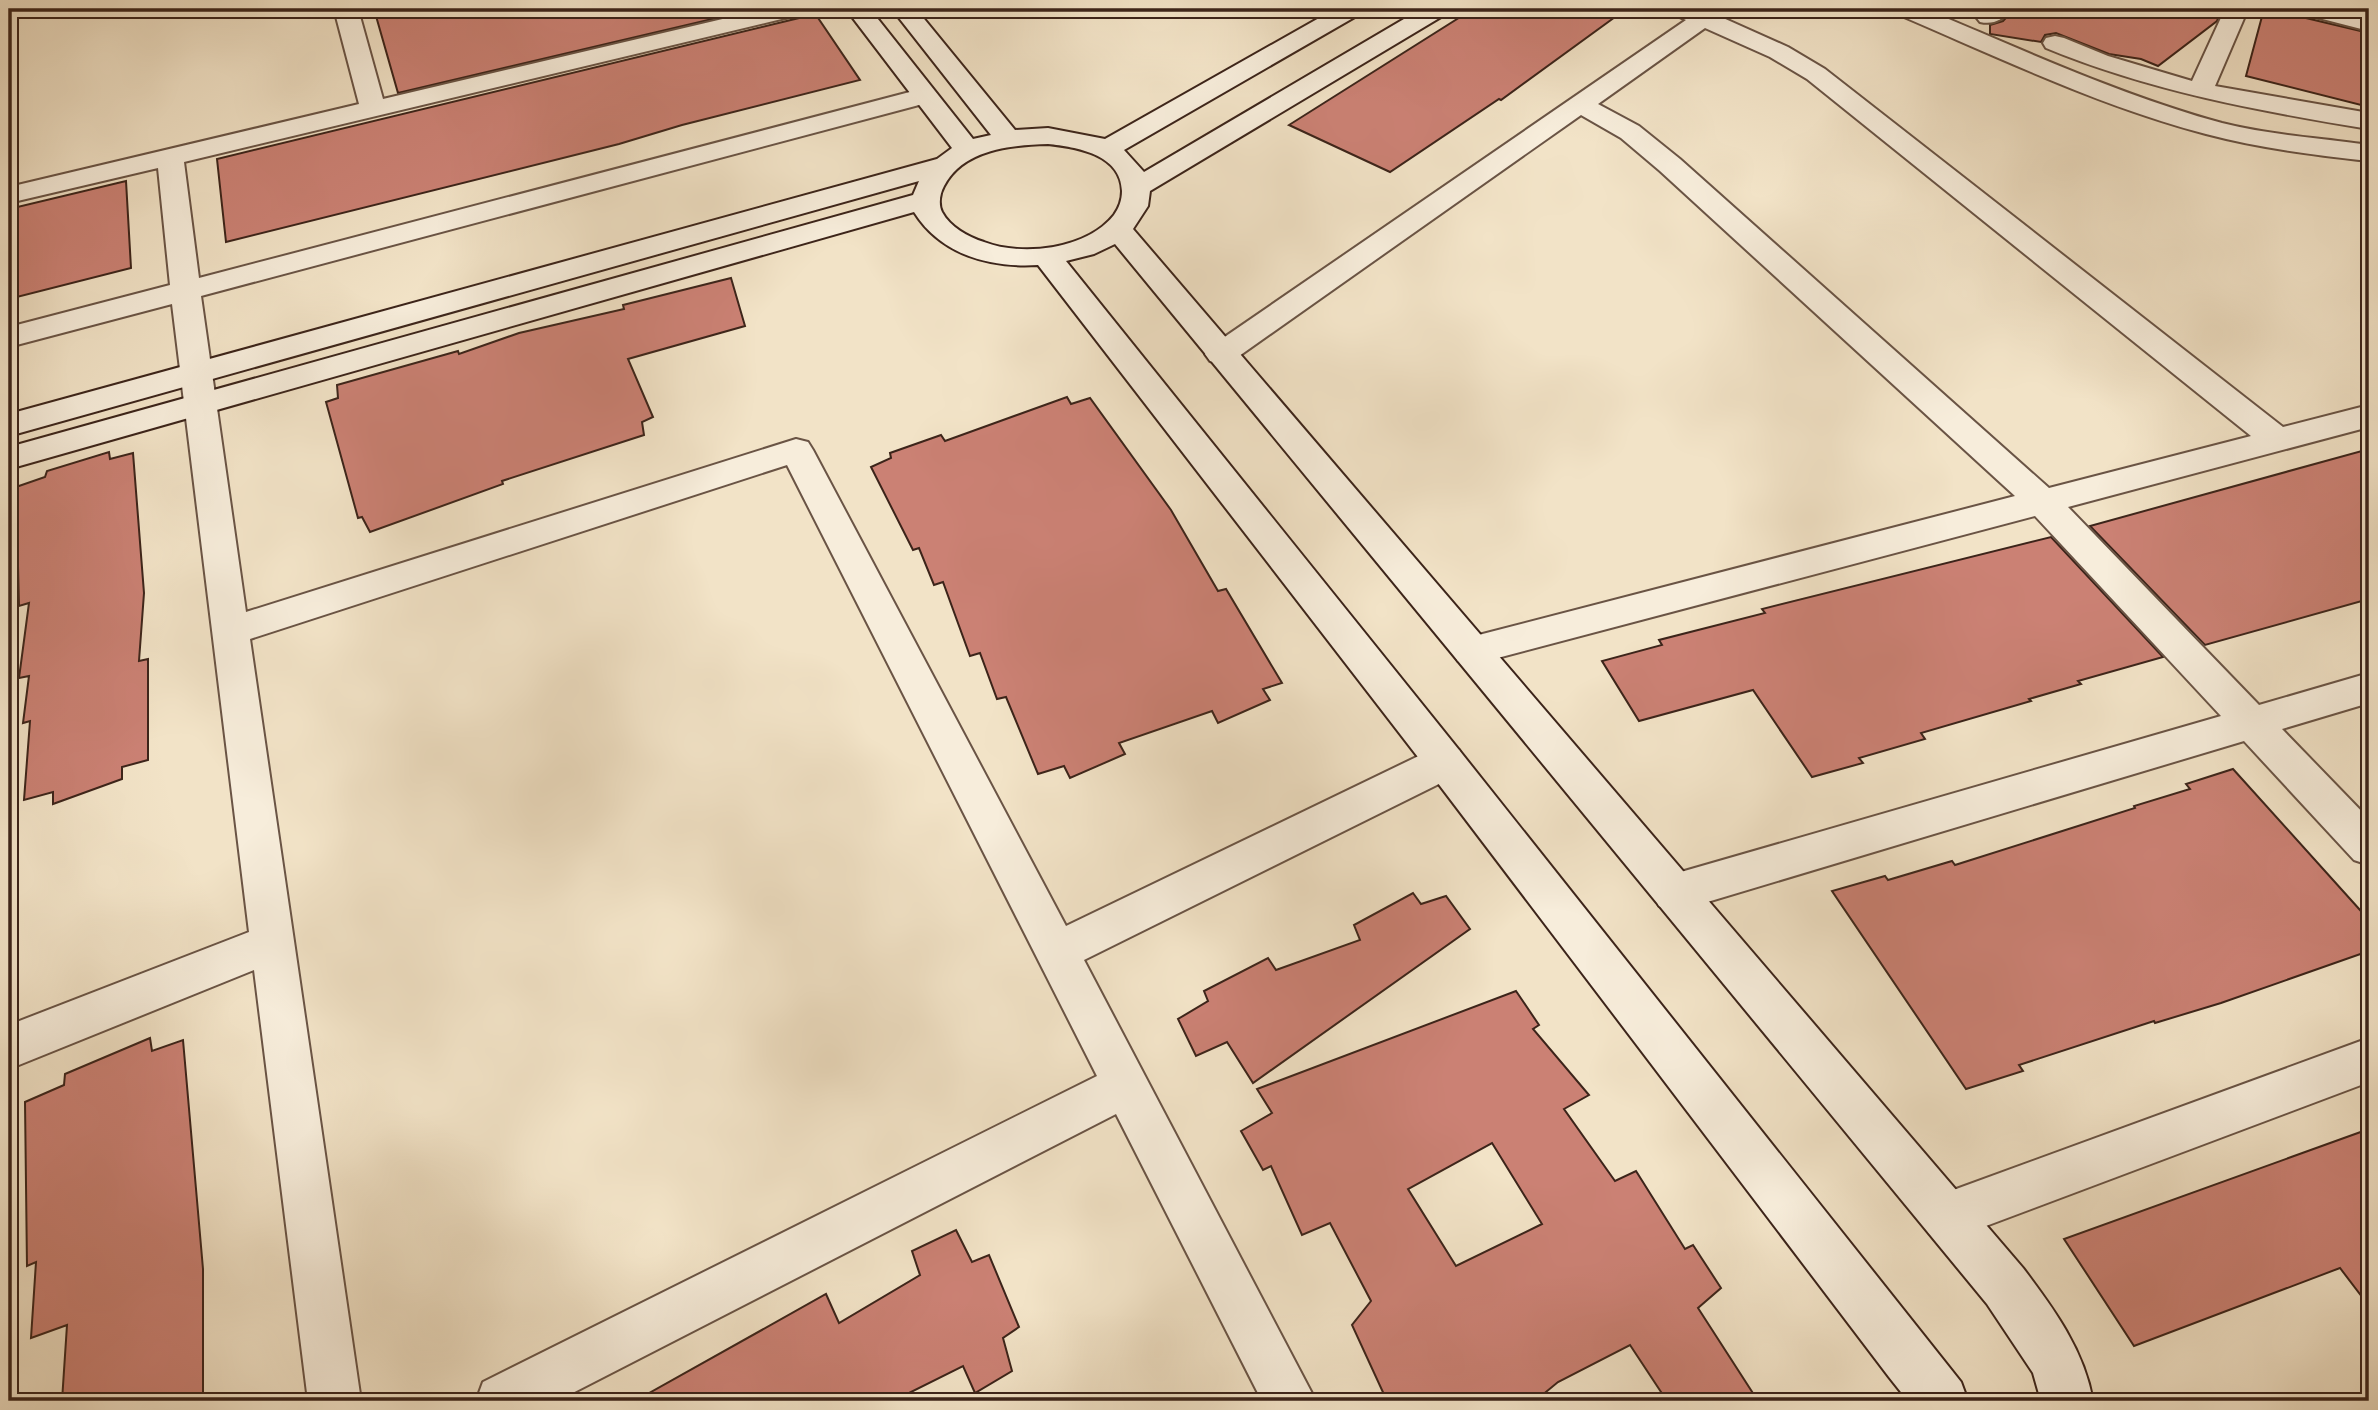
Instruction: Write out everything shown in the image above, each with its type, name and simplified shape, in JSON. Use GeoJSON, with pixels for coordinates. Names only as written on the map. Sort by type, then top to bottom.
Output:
{"type":"FeatureCollection","features":[{"type":"Feature","properties":{"kind":"street"},"geometry":{"type":"LineString","coordinates":[[346,9],[373,108]]}},
{"type":"Feature","properties":{"kind":"street"},"geometry":{"type":"LineString","coordinates":[[9,195],[794,9]]}},
{"type":"Feature","properties":{"kind":"street"},"geometry":{"type":"LineString","coordinates":[[858,9],[925,96],[957,158]]}},
{"type":"Feature","properties":{"kind":"street"},"geometry":{"type":"LineString","coordinates":[[904,9],[1008,139]]}},
{"type":"Feature","properties":{"kind":"street"},"geometry":{"type":"LineString","coordinates":[[1105,150],[1352,9]]}},
{"type":"Feature","properties":{"kind":"street"},"geometry":{"type":"LineString","coordinates":[[1136,188],[1438,9]]}},
{"type":"Feature","properties":{"kind":"street"},"geometry":{"type":"LineString","coordinates":[[1905,9],[2118,98],[2176,117],[2252,136],[2369,153]]}},
{"type":"Feature","properties":{"kind":"street"},"geometry":{"type":"LineString","coordinates":[[2311,9],[2369,24]]}},
{"type":"Feature","properties":{"kind":"street"},"geometry":{"type":"LineString","coordinates":[[2200,91],[2231,10]]}},
{"type":"Feature","properties":{"kind":"street"},"geometry":{"type":"LineString","coordinates":[[1222,354],[1580,104],[1693,13],[1779,52],[1816,75],[2278,440]]}},
{"type":"Feature","properties":{"kind":"street"},"geometry":{"type":"LineString","coordinates":[[2037,36],[2099,61],[2200,91],[2369,121]]}},
{"type":"Feature","properties":{"kind":"street"},"geometry":{"type":"LineString","coordinates":[[9,337],[925,96]]}},
{"type":"Feature","properties":{"kind":"street"},"geometry":{"type":"LineString","coordinates":[[1580,104],[1630,132],[1670,165],[2043,502],[2369,847]]}},
{"type":"Feature","properties":{"kind":"street"},"geometry":{"type":"LineString","coordinates":[[1048,136],[1079,140],[1105,150],[1125,164],[1136,181],[1137,201],[1126,221],[1103,239],[1070,252],[1046,256],[996,256],[963,246],[939,230],[927,211],[927,190],[938,171],[985,144],[1008,139],[1048,136]]}},
{"type":"Feature","properties":{"kind":"street"},"geometry":{"type":"LineString","coordinates":[[170,156],[229,631],[335,1401]]}},
{"type":"Feature","properties":{"kind":"street"},"geometry":{"type":"LineString","coordinates":[[9,458],[197,389],[957,158]]}},
{"type":"Feature","properties":{"kind":"street"},"geometry":{"type":"LineString","coordinates":[[9,425],[197,389],[927,200]]}},
{"type":"Feature","properties":{"kind":"street"},"geometry":{"type":"LineString","coordinates":[[1117,228],[2005,1286],[2043,1338],[2065,1385],[2067,1401]]}},
{"type":"Feature","properties":{"kind":"street"},"geometry":{"type":"LineString","coordinates":[[1046,256],[1445,762],[1898,1348],[1942,1401]]}},
{"type":"Feature","properties":{"kind":"street"},"geometry":{"type":"LineString","coordinates":[[1471,651],[2369,416]]}},
{"type":"Feature","properties":{"kind":"street"},"geometry":{"type":"LineString","coordinates":[[229,631],[796,450],[1290,1401]]}},
{"type":"Feature","properties":{"kind":"street"},"geometry":{"type":"LineString","coordinates":[[1674,893],[2369,688]]}},
{"type":"Feature","properties":{"kind":"street"},"geometry":{"type":"LineString","coordinates":[[1056,952],[1445,762]]}},
{"type":"Feature","properties":{"kind":"street"},"geometry":{"type":"LineString","coordinates":[[9,1047],[272,943]]}},
{"type":"Feature","properties":{"kind":"street"},"geometry":{"type":"LineString","coordinates":[[1946,1216],[2369,1060]]}},
{"type":"Feature","properties":{"kind":"street"},"geometry":{"type":"LineString","coordinates":[[502,1401],[1126,1085]]}},
{"type":"Feature","properties":{"kind":"building"},"geometry":{"type":"Polygon","coordinates":[[[374,9],[755,9],[398,93],[374,9]]]}},
{"type":"Feature","properties":{"kind":"building"},"geometry":{"type":"Polygon","coordinates":[[[812,9],[860,80],[682,125],[619,144],[226,242],[217,159],[803,17],[812,9]]]}},
{"type":"Feature","properties":{"kind":"building"},"geometry":{"type":"Polygon","coordinates":[[[1473,9],[1626,9],[1501,100],[1390,172],[1289,125],[1473,9]]]}},
{"type":"Feature","properties":{"kind":"building"},"geometry":{"type":"Polygon","coordinates":[[[2014,9],[2222,9],[2217,21],[2158,66],[2141,59],[2109,54],[2056,33],[2045,35],[2041,42],[1990,34],[1990,25],[2003,21],[2014,9]]]}},
{"type":"Feature","properties":{"kind":"building"},"geometry":{"type":"Polygon","coordinates":[[[2264,9],[2296,9],[2302,17],[2369,33],[2369,107],[2246,76],[2264,9]]]}},
{"type":"Feature","properties":{"kind":"building"},"geometry":{"type":"Polygon","coordinates":[[[126,181],[131,268],[9,299],[9,209],[126,181]]]}},
{"type":"Feature","properties":{"kind":"building"},"geometry":{"type":"Polygon","coordinates":[[[731,278],[745,326],[628,359],[653,417],[642,422],[644,435],[502,481],[503,484],[370,532],[362,517],[358,518],[326,402],[338,398],[337,385],[458,351],[459,354],[519,333],[624,309],[623,305],[731,278]]]}},
{"type":"Feature","properties":{"kind":"building"},"geometry":{"type":"Polygon","coordinates":[[[1067,397],[1071,404],[1090,398],[1171,510],[1218,591],[1226,589],[1282,683],[1263,689],[1270,700],[1218,723],[1212,711],[1119,743],[1125,754],[1070,778],[1064,766],[1038,774],[1006,697],[997,699],[980,653],[970,656],[943,582],[934,585],[919,548],[913,550],[871,467],[891,458],[890,453],[941,435],[945,441],[1067,397]]]}},
{"type":"Feature","properties":{"kind":"building"},"geometry":{"type":"Polygon","coordinates":[[[2369,449],[2369,599],[2205,645],[2090,526],[2369,449]]]}},
{"type":"Feature","properties":{"kind":"building"},"geometry":{"type":"Polygon","coordinates":[[[109,452],[110,459],[133,453],[144,593],[139,661],[148,659],[148,760],[122,767],[122,779],[53,804],[53,792],[24,800],[30,721],[23,723],[29,676],[19,678],[29,603],[19,606],[16,487],[45,477],[47,471],[109,452]]]}},
{"type":"Feature","properties":{"kind":"building"},"geometry":{"type":"Polygon","coordinates":[[[2051,537],[2163,657],[2078,681],[2081,684],[1921,733],[1925,739],[1859,758],[1863,763],[1812,777],[1753,690],[1639,721],[1602,661],[1662,645],[1659,640],[1765,613],[1762,609],[2051,537]]]}},
{"type":"Feature","properties":{"kind":"building"},"geometry":{"type":"Polygon","coordinates":[[[2233,769],[2369,920],[2369,951],[2221,1003],[2155,1023],[2154,1021],[2019,1065],[2023,1071],[1966,1089],[1832,891],[1885,876],[1888,880],[1952,861],[1955,865],[2135,808],[2134,806],[2190,789],[2186,784],[2233,769]]]}},
{"type":"Feature","properties":{"kind":"building"},"geometry":{"type":"Polygon","coordinates":[[[1413,893],[1421,904],[1446,896],[1470,929],[1253,1083],[1227,1042],[1196,1056],[1178,1019],[1208,1001],[1204,991],[1268,958],[1276,970],[1360,940],[1354,925],[1413,893]]]}},
{"type":"Feature","properties":{"kind":"building"},"geometry":{"type":"Polygon","coordinates":[[[1516,991],[1539,1025],[1533,1029],[1589,1095],[1564,1109],[1615,1181],[1636,1171],[1685,1249],[1693,1245],[1721,1288],[1698,1308],[1758,1401],[1667,1401],[1630,1345],[1558,1382],[1535,1401],[1387,1401],[1352,1325],[1371,1301],[1330,1223],[1302,1235],[1271,1166],[1263,1170],[1241,1131],[1272,1113],[1257,1089],[1516,991]],[[1492,1143],[1408,1189],[1456,1266],[1542,1224],[1492,1143]]]}},
{"type":"Feature","properties":{"kind":"building"},"geometry":{"type":"Polygon","coordinates":[[[150,1038],[152,1051],[183,1040],[203,1269],[203,1401],[62,1401],[67,1325],[31,1338],[36,1262],[27,1266],[25,1102],[64,1085],[65,1074],[150,1038]]]}},
{"type":"Feature","properties":{"kind":"building"},"geometry":{"type":"Polygon","coordinates":[[[2369,1129],[2369,1306],[2340,1268],[2134,1346],[2064,1239],[2369,1129]]]}},
{"type":"Feature","properties":{"kind":"building"},"geometry":{"type":"Polygon","coordinates":[[[956,1230],[972,1262],[989,1255],[1019,1327],[1003,1338],[1012,1371],[975,1393],[963,1366],[893,1401],[635,1401],[826,1294],[839,1323],[920,1275],[912,1251],[956,1230]]]}}]}
